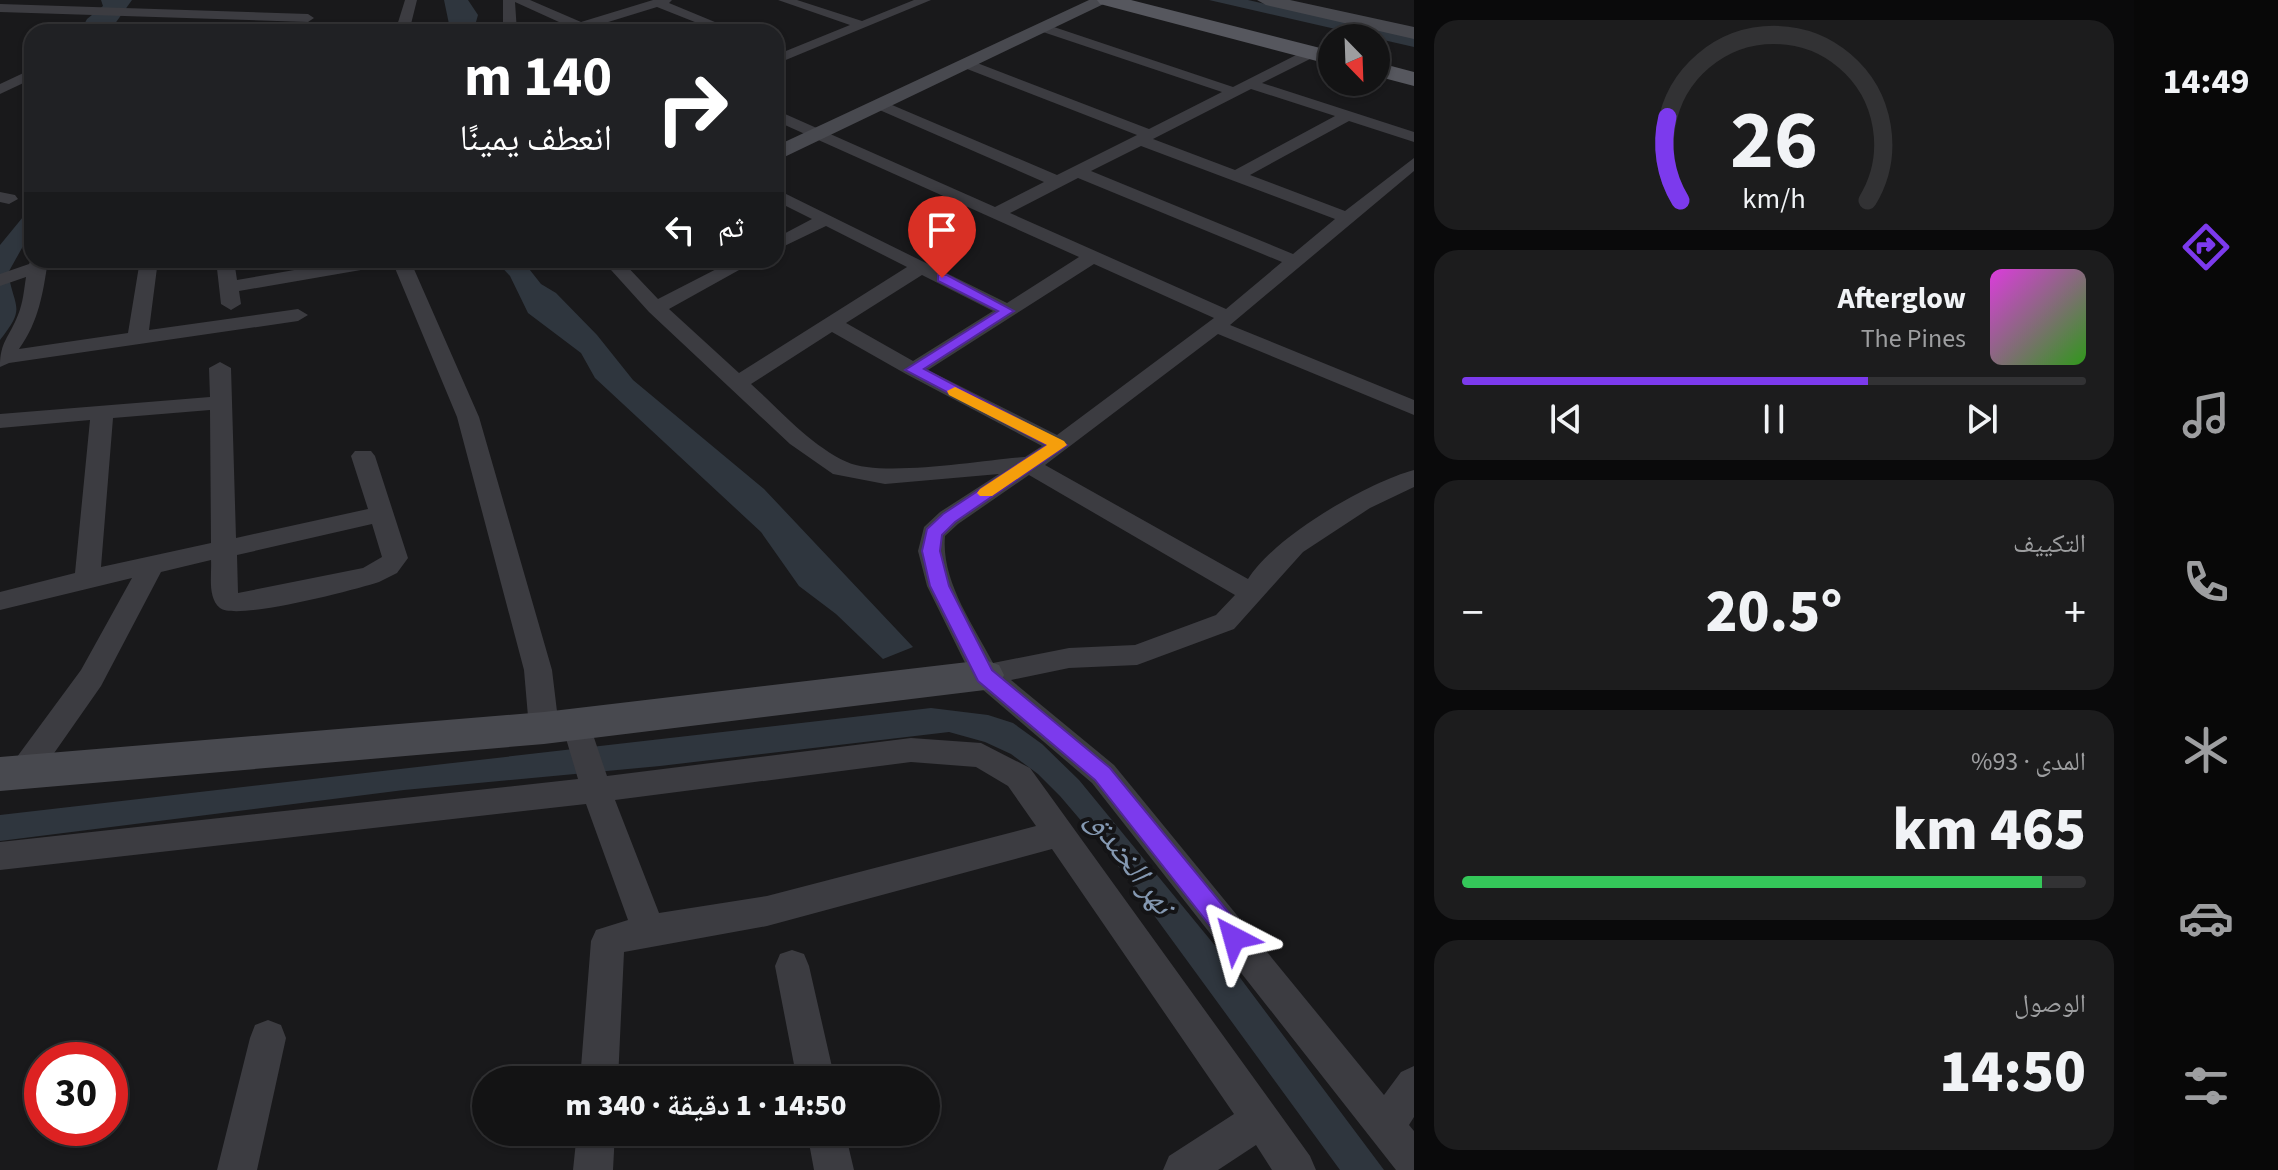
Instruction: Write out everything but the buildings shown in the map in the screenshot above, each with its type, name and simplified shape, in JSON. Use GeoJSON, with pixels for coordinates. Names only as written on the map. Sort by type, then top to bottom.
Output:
{"type":"FeatureCollection","features":[{"type":"Feature","properties":{"kind":"main road"},"geometry":{"type":"LineString","coordinates":[[1105,0],[1145,4],[1318,54]]}},
{"type":"Feature","properties":{"kind":"main road"},"geometry":{"type":"LineString","coordinates":[[1168,0],[1318,36]]}},
{"type":"Feature","properties":{"kind":"main road"},"geometry":{"type":"LineString","coordinates":[[1390,53],[1414,59]]}},
{"type":"Feature","properties":{"kind":"main road"},"geometry":{"type":"LineString","coordinates":[[1390,73],[1414,79]]}},
{"type":"Feature","properties":{"kind":"street"},"geometry":{"type":"LineString","coordinates":[[404,24],[411,0]]}},
{"type":"Feature","properties":{"kind":"street"},"geometry":{"type":"LineString","coordinates":[[509,0],[510,24]]}},
{"type":"Feature","properties":{"kind":"street"},"geometry":{"type":"LineString","coordinates":[[788,0],[862,25]]}},
{"type":"Feature","properties":{"kind":"street"},"geometry":{"type":"LineString","coordinates":[[784,54],[925,0]]}},
{"type":"Feature","properties":{"kind":"street"},"geometry":{"type":"LineString","coordinates":[[784,150],[1105,0]]}},
{"type":"Feature","properties":{"kind":"street"},"geometry":{"type":"LineString","coordinates":[[1266,0],[1414,33]]}},
{"type":"Feature","properties":{"kind":"street"},"geometry":{"type":"LineString","coordinates":[[527,1],[574,24]]}},
{"type":"Feature","properties":{"kind":"street"},"geometry":{"type":"LineString","coordinates":[[602,24],[662,1],[714,24]]}},
{"type":"Feature","properties":{"kind":"street"},"geometry":{"type":"LineString","coordinates":[[69,24],[84,7]]}},
{"type":"Feature","properties":{"kind":"street"},"geometry":{"type":"LineString","coordinates":[[0,8],[310,13],[304,24]]}},
{"type":"Feature","properties":{"kind":"street"},"geometry":{"type":"LineString","coordinates":[[1045,28],[1414,137]]}},
{"type":"Feature","properties":{"kind":"street"},"geometry":{"type":"LineString","coordinates":[[996,213],[1242,88],[1318,57]]}},
{"type":"Feature","properties":{"kind":"street"},"geometry":{"type":"LineString","coordinates":[[967,64],[1236,176],[1348,218]]}},
{"type":"Feature","properties":{"kind":"street"},"geometry":{"type":"LineString","coordinates":[[0,71],[24,72]]}},
{"type":"Feature","properties":{"kind":"street"},"geometry":{"type":"LineString","coordinates":[[0,90],[24,76]]}},
{"type":"Feature","properties":{"kind":"street"},"geometry":{"type":"LineString","coordinates":[[880,105],[1058,182]]}},
{"type":"Feature","properties":{"kind":"street"},"geometry":{"type":"LineString","coordinates":[[1236,176],[1347,116]]}},
{"type":"Feature","properties":{"kind":"street"},"geometry":{"type":"LineString","coordinates":[[784,119],[1093,257],[1221,322],[1414,408]]}},
{"type":"Feature","properties":{"kind":"street"},"geometry":{"type":"LineString","coordinates":[[1414,163],[1221,322],[1059,445],[949,518],[933,533],[931,551],[940,586],[985,675],[1103,774],[1414,1162]]}},
{"type":"Feature","properties":{"kind":"street"},"geometry":{"type":"LineString","coordinates":[[1078,172],[1295,261]]}},
{"type":"Feature","properties":{"kind":"street"},"geometry":{"type":"LineString","coordinates":[[784,198],[1008,311]]}},
{"type":"Feature","properties":{"kind":"street"},"geometry":{"type":"LineString","coordinates":[[784,241],[826,219]]}},
{"type":"Feature","properties":{"kind":"street"},"geometry":{"type":"LineString","coordinates":[[913,370],[1093,257]]}},
{"type":"Feature","properties":{"kind":"street"},"geometry":{"type":"LineString","coordinates":[[737,383],[921,267]]}},
{"type":"Feature","properties":{"kind":"street"},"geometry":{"type":"LineString","coordinates":[[138,337],[148,268]]}},
{"type":"Feature","properties":{"kind":"street"},"geometry":{"type":"LineString","coordinates":[[226,268],[234,324]]}},
{"type":"Feature","properties":{"kind":"street"},"geometry":{"type":"LineString","coordinates":[[229,287],[338,268]]}},
{"type":"Feature","properties":{"kind":"street"},"geometry":{"type":"LineString","coordinates":[[404,268],[468,417],[538,670],[595,786],[649,930]]}},
{"type":"Feature","properties":{"kind":"street"},"geometry":{"type":"LineString","coordinates":[[618,268],[656,308],[798,439],[841,469],[885,476],[1027,464],[1252,593]]}},
{"type":"Feature","properties":{"kind":"street"},"geometry":{"type":"LineString","coordinates":[[656,308],[733,268]]}},
{"type":"Feature","properties":{"kind":"street"},"geometry":{"type":"LineString","coordinates":[[3,359],[30,310],[23,270]]}},
{"type":"Feature","properties":{"kind":"street"},"geometry":{"type":"LineString","coordinates":[[3,359],[298,315]]}},
{"type":"Feature","properties":{"kind":"street"},"geometry":{"type":"LineString","coordinates":[[831,323],[913,370],[1059,445]]}},
{"type":"Feature","properties":{"kind":"street"},"geometry":{"type":"LineString","coordinates":[[220,368],[225,596],[232,603],[246,603],[370,576],[388,567],[395,558],[363,456]]}},
{"type":"Feature","properties":{"kind":"street"},"geometry":{"type":"LineString","coordinates":[[0,421],[220,403]]}},
{"type":"Feature","properties":{"kind":"street"},"geometry":{"type":"LineString","coordinates":[[87,579],[102,413]]}},
{"type":"Feature","properties":{"kind":"street"},"geometry":{"type":"LineString","coordinates":[[12,772],[567,729],[985,675],[1069,658],[1137,655],[1225,622],[1294,546],[1361,502],[1414,478]]}},
{"type":"Feature","properties":{"kind":"street"},"geometry":{"type":"LineString","coordinates":[[0,601],[382,514]]}},
{"type":"Feature","properties":{"kind":"street"},"geometry":{"type":"LineString","coordinates":[[12,772],[91,678],[151,566]]}},
{"type":"Feature","properties":{"kind":"street"},"geometry":{"type":"LineString","coordinates":[[0,856],[911,750],[981,755],[1019,777],[1296,1170]]}},
{"type":"Feature","properties":{"kind":"street"},"geometry":{"type":"LineString","coordinates":[[600,1066],[608,941],[649,930],[767,911],[1057,834]]}},
{"type":"Feature","properties":{"kind":"street"},"geometry":{"type":"LineString","coordinates":[[792,966],[813,1066]]}},
{"type":"Feature","properties":{"kind":"street"},"geometry":{"type":"LineString","coordinates":[[237,1170],[268,1038]]}},
{"type":"Feature","properties":{"kind":"street"},"geometry":{"type":"LineString","coordinates":[[1385,1125],[1414,1085]]}},
{"type":"Feature","properties":{"kind":"street"},"geometry":{"type":"LineString","coordinates":[[1183,1170],[1260,1120]]}},
{"type":"Feature","properties":{"kind":"street"},"geometry":{"type":"LineString","coordinates":[[593,1170],[595,1146]]}},
{"type":"Feature","properties":{"kind":"street"},"geometry":{"type":"LineString","coordinates":[[829,1146],[834,1170]]}},
{"type":"Feature","properties":{"kind":"water"},"geometry":{"type":"Polygon","coordinates":[[[101,0],[132,0],[115,24],[84,24],[103,6],[101,0]]]}},
{"type":"Feature","properties":{"kind":"water"},"geometry":{"type":"Polygon","coordinates":[[[444,0],[468,0],[478,15],[477,24],[449,24],[444,0]]]}},
{"type":"Feature","properties":{"kind":"water"},"geometry":{"type":"Polygon","coordinates":[[[1209,0],[1248,0],[1353,24],[1318,25],[1209,0]]]}},
{"type":"Feature","properties":{"kind":"water"},"geometry":{"type":"Polygon","coordinates":[[[1390,33],[1414,38],[1414,47],[1390,41],[1390,33]]]}},
{"type":"Feature","properties":{"kind":"water"},"geometry":{"type":"Polygon","coordinates":[[[24,216],[24,244],[8,273],[16,314],[0,340],[0,245],[24,216]]]}},
{"type":"Feature","properties":{"kind":"water"},"geometry":{"type":"Polygon","coordinates":[[[502,268],[528,268],[541,284],[556,293],[597,335],[633,380],[764,489],[913,647],[883,659],[836,614],[799,586],[761,532],[595,378],[581,353],[528,313],[510,276],[502,268]]]}},
{"type":"Feature","properties":{"kind":"water","name":"نهر الخندق"},"geometry":{"type":"Polygon","coordinates":[[[931,708],[988,715],[1013,723],[1042,744],[1079,780],[1226,959],[1384,1170],[1340,1170],[1107,851],[1060,796],[1011,754],[985,742],[949,732],[660,766],[404,790],[0,841],[0,815],[931,708]]]}},
{"type":"Feature","properties":{"kind":"slow traffic"},"geometry":{"type":"LineString","coordinates":[[955,391],[1059,445],[986,493]]}},
{"type":"Feature","properties":{"kind":"route"},"geometry":{"type":"LineString","coordinates":[[942,278],[1008,311],[913,370],[1059,445],[949,518],[933,533],[931,551],[940,586],[985,675],[1103,774],[1234,938]]}}]}
